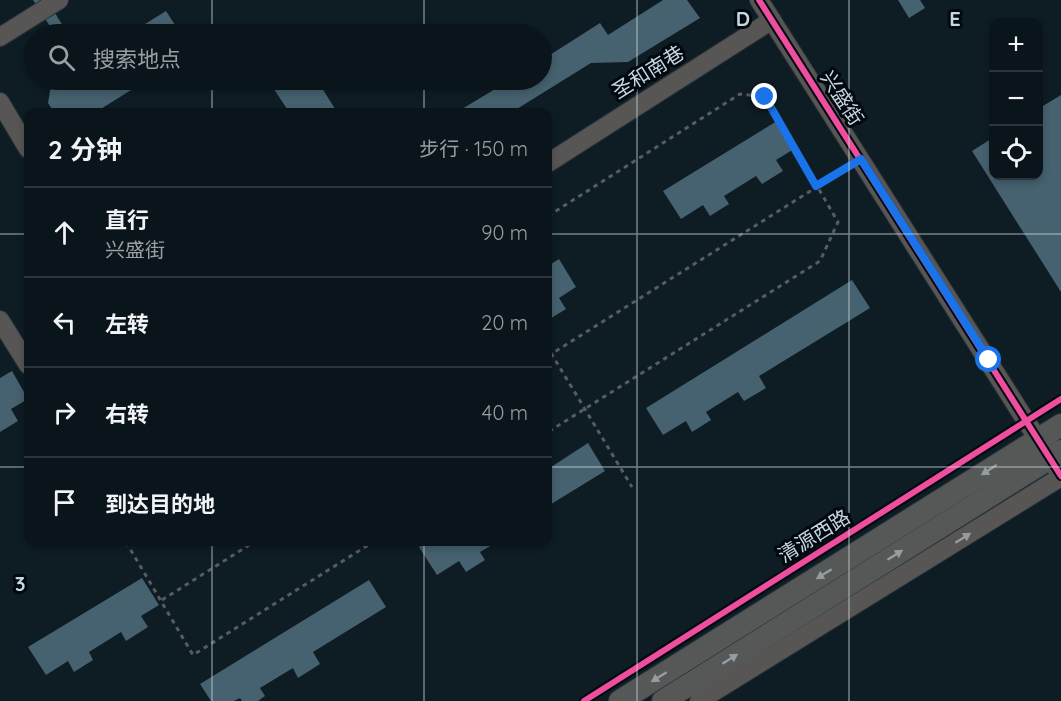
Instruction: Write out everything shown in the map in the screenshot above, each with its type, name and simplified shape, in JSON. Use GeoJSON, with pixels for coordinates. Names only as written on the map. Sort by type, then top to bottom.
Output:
{"type":"FeatureCollection","features":[{"type":"Feature","properties":{"kind":"main road","name":"清源西路"},"geometry":{"type":"LineString","coordinates":[[663,701],[1054,460],[1061,425]]}},
{"type":"Feature","properties":{"kind":"main road","name":"清源西路"},"geometry":{"type":"LineString","coordinates":[[620,701],[1054,460]]}},
{"type":"Feature","properties":{"kind":"street"},"geometry":{"type":"LineString","coordinates":[[0,37],[59,0]]}},
{"type":"Feature","properties":{"kind":"street","name":"兴盛街"},"geometry":{"type":"LineString","coordinates":[[759,0],[1054,460]]}},
{"type":"Feature","properties":{"kind":"street","name":"圣和南巷"},"geometry":{"type":"LineString","coordinates":[[552,160],[772,20]]}},
{"type":"Feature","properties":{"kind":"street"},"geometry":{"type":"LineString","coordinates":[[0,102],[24,142]]}},
{"type":"Feature","properties":{"kind":"street"},"geometry":{"type":"LineString","coordinates":[[0,320],[24,359]]}},
{"type":"Feature","properties":{"kind":"street","name":"清源西路"},"geometry":{"type":"LineString","coordinates":[[699,701],[1054,460]]}},
{"type":"Feature","properties":{"kind":"path"},"geometry":{"type":"LineString","coordinates":[[552,213],[740,94],[765,97],[838,222],[820,261],[552,429]]}},
{"type":"Feature","properties":{"kind":"path"},"geometry":{"type":"LineString","coordinates":[[552,353],[861,159]]}},
{"type":"Feature","properties":{"kind":"path"},"geometry":{"type":"LineString","coordinates":[[552,359],[585,408],[632,487]]}},
{"type":"Feature","properties":{"kind":"path"},"geometry":{"type":"LineString","coordinates":[[128,546],[193,655],[367,546]]}},
{"type":"Feature","properties":{"kind":"path"},"geometry":{"type":"LineString","coordinates":[[162,600],[248,546]]}},
{"type":"Feature","properties":{"kind":"building"},"geometry":{"type":"Polygon","coordinates":[[[33,0],[47,0],[62,24],[49,24],[33,0]]]}},
{"type":"Feature","properties":{"kind":"building"},"geometry":{"type":"Polygon","coordinates":[[[663,0],[687,0],[700,18],[628,62],[591,63],[552,87],[552,54],[600,23],[608,35],[663,0]]]}},
{"type":"Feature","properties":{"kind":"building"},"geometry":{"type":"Polygon","coordinates":[[[898,0],[920,0],[925,8],[909,18],[898,0]]]}},
{"type":"Feature","properties":{"kind":"building"},"geometry":{"type":"Polygon","coordinates":[[[166,11],[174,24],[145,24],[166,11]]]}},
{"type":"Feature","properties":{"kind":"building"},"geometry":{"type":"Polygon","coordinates":[[[50,90],[131,90],[102,108],[51,108],[48,103],[50,90]]]}},
{"type":"Feature","properties":{"kind":"building"},"geometry":{"type":"Polygon","coordinates":[[[275,90],[323,90],[334,108],[286,108],[275,90]]]}},
{"type":"Feature","properties":{"kind":"building"},"geometry":{"type":"Polygon","coordinates":[[[493,90],[547,90],[518,108],[464,108],[493,90]]]}},
{"type":"Feature","properties":{"kind":"building"},"geometry":{"type":"Polygon","coordinates":[[[1061,95],[1061,292],[990,180],[1043,180],[1043,106],[1061,95]]]}},
{"type":"Feature","properties":{"kind":"building"},"geometry":{"type":"Polygon","coordinates":[[[777,121],[794,149],[776,160],[783,171],[762,184],[756,176],[724,196],[729,204],[710,216],[703,205],[681,219],[663,191],[777,121]]]}},
{"type":"Feature","properties":{"kind":"building"},"geometry":{"type":"Polygon","coordinates":[[[989,140],[989,178],[972,151],[989,140]]]}},
{"type":"Feature","properties":{"kind":"building"},"geometry":{"type":"Polygon","coordinates":[[[559,259],[576,287],[559,298],[566,309],[552,318],[552,263],[559,259]]]}},
{"type":"Feature","properties":{"kind":"building"},"geometry":{"type":"Polygon","coordinates":[[[852,280],[870,308],[759,376],[766,388],[744,401],[738,392],[706,412],[711,420],[692,432],[686,421],[663,435],[646,408],[852,280]]]}},
{"type":"Feature","properties":{"kind":"building"},"geometry":{"type":"Polygon","coordinates":[[[12,371],[24,392],[24,401],[11,409],[18,421],[0,432],[0,378],[12,371]]]}},
{"type":"Feature","properties":{"kind":"building"},"geometry":{"type":"Polygon","coordinates":[[[588,443],[605,471],[552,504],[552,466],[588,443]]]}},
{"type":"Feature","properties":{"kind":"building"},"geometry":{"type":"Polygon","coordinates":[[[490,546],[480,552],[485,560],[466,572],[459,561],[437,575],[419,547],[490,546]]]}},
{"type":"Feature","properties":{"kind":"building"},"geometry":{"type":"Polygon","coordinates":[[[142,578],[159,605],[141,616],[148,627],[126,641],[121,632],[89,652],[93,660],[74,672],[68,661],[46,675],[28,647],[142,578]]]}},
{"type":"Feature","properties":{"kind":"building"},"geometry":{"type":"Polygon","coordinates":[[[369,580],[386,607],[313,652],[320,664],[298,678],[293,668],[260,688],[265,696],[258,701],[242,701],[240,698],[234,701],[211,701],[200,684],[369,580]]]}},
{"type":"Feature","properties":{"kind":"cycle path"},"geometry":{"type":"LineString","coordinates":[[759,0],[1061,476]]}},
{"type":"Feature","properties":{"kind":"cycle path"},"geometry":{"type":"LineString","coordinates":[[584,701],[1061,399]]}},
{"type":"Feature","properties":{"kind":"route"},"geometry":{"type":"LineString","coordinates":[[765,97],[816,186],[861,159],[989,360]]}}]}
